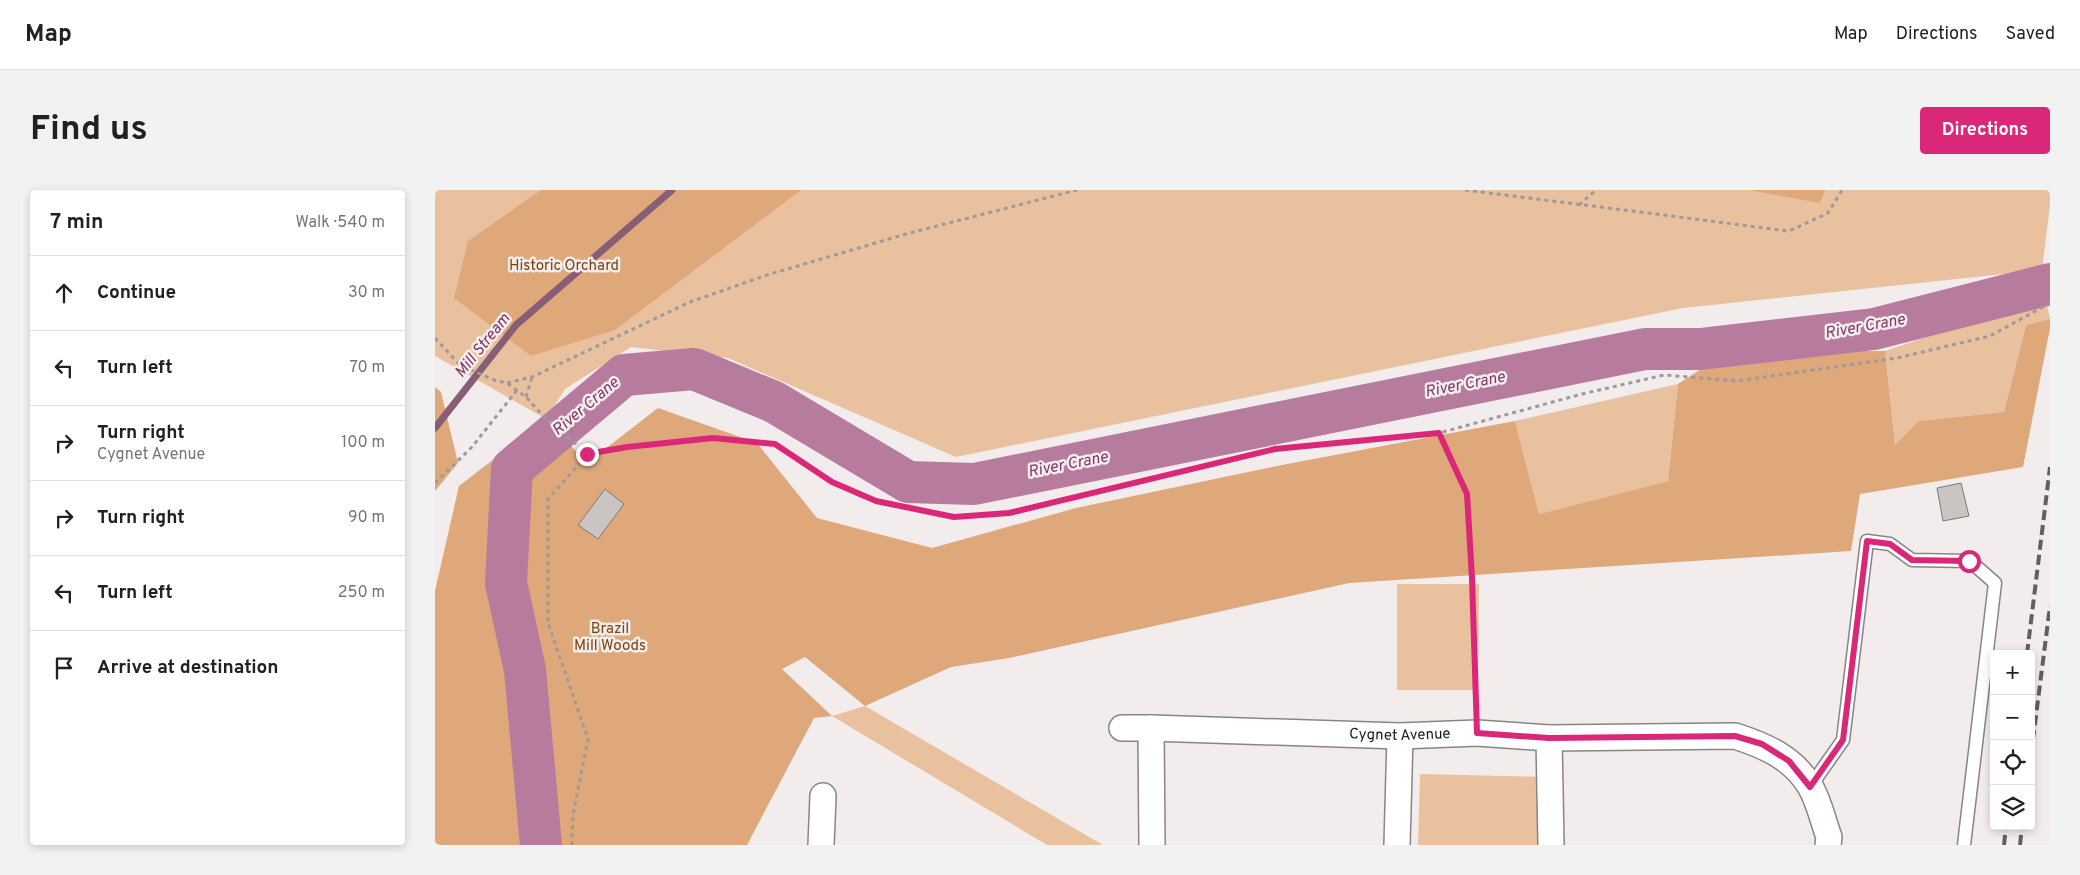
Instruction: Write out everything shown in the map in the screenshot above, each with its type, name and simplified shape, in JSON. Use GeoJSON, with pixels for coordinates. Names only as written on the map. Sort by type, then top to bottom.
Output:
{"type":"FeatureCollection","features":[{"type":"Feature","properties":{"kind":"street","name":"Cygnet Avenue"},"geometry":{"type":"LineString","coordinates":[[1122,728],[1400,736],[1477,733],[1549,738],[1735,736],[1762,744],[1789,761],[1810,787],[1829,837],[1828,845]]}},
{"type":"Feature","properties":{"kind":"street"},"geometry":{"type":"LineString","coordinates":[[1151,728],[1152,845]]}},
{"type":"Feature","properties":{"kind":"street"},"geometry":{"type":"LineString","coordinates":[[1397,845],[1400,736]]}},
{"type":"Feature","properties":{"kind":"street"},"geometry":{"type":"LineString","coordinates":[[1549,738],[1551,845]]}},
{"type":"Feature","properties":{"kind":"street"},"geometry":{"type":"LineString","coordinates":[[821,845],[823,796]]}},
{"type":"Feature","properties":{"kind":"lane"},"geometry":{"type":"LineString","coordinates":[[1810,787],[1843,740],[1867,541],[1890,544],[1912,560],[1969,561],[1995,583],[1964,845]]}},
{"type":"Feature","properties":{"kind":"path"},"geometry":{"type":"LineString","coordinates":[[507,383],[532,377],[689,302],[758,278],[906,234],[1077,190]]}},
{"type":"Feature","properties":{"kind":"path"},"geometry":{"type":"LineString","coordinates":[[1465,190],[1789,232],[1829,212],[1842,190]]}},
{"type":"Feature","properties":{"kind":"path"},"geometry":{"type":"LineString","coordinates":[[1579,205],[1596,190]]}},
{"type":"Feature","properties":{"kind":"path"},"geometry":{"type":"LineString","coordinates":[[572,845],[573,815],[588,739],[548,623],[548,499],[587,454],[627,447],[713,438],[775,444],[832,482],[876,501],[954,517],[1009,513],[1275,449],[1439,433],[1582,394],[1664,375],[1737,382],[1897,358],[1990,336],[2050,303]]}},
{"type":"Feature","properties":{"kind":"path"},"geometry":{"type":"LineString","coordinates":[[435,338],[460,365],[494,380],[507,383],[527,397],[546,419],[587,454]]}},
{"type":"Feature","properties":{"kind":"path"},"geometry":{"type":"LineString","coordinates":[[527,397],[532,377]]}},
{"type":"Feature","properties":{"kind":"path"},"geometry":{"type":"LineString","coordinates":[[435,483],[472,447],[517,390]]}},
{"type":"Feature","properties":{"kind":"path"},"geometry":{"type":"LineString","coordinates":[[1439,433],[1467,494],[1477,733]]}},
{"type":"Feature","properties":{"kind":"green space"},"geometry":{"type":"Polygon","coordinates":[[[435,190],[2050,190],[2050,205],[2042,270],[1683,308],[956,457],[728,358],[631,347],[565,389],[546,419],[435,356],[435,190]]]}},
{"type":"Feature","properties":{"kind":"green space","name":"Historic Orchard"},"geometry":{"type":"Polygon","coordinates":[[[541,190],[801,190],[615,330],[531,356],[454,298],[468,241],[541,190]]]}},
{"type":"Feature","properties":{"kind":"green space"},"geometry":{"type":"Polygon","coordinates":[[[1749,190],[1825,190],[1820,203],[1749,190]]]}},
{"type":"Feature","properties":{"kind":"green space"},"geometry":{"type":"Polygon","coordinates":[[[2045,297],[2050,319],[2026,325],[2004,412],[1918,421],[1895,445],[1885,351],[2045,297]]]}},
{"type":"Feature","properties":{"kind":"green space","name":"Brazil Mill Woods"},"geometry":{"type":"Polygon","coordinates":[[[2050,319],[2050,328],[2023,467],[1860,494],[1851,551],[1349,583],[1009,658],[951,667],[865,706],[805,657],[782,669],[832,716],[814,718],[747,845],[435,845],[435,591],[459,486],[546,419],[587,463],[658,408],[757,443],[817,518],[932,548],[1076,508],[1282,465],[1515,421],[1539,514],[1668,481],[1678,384],[1729,351],[1885,351],[1895,445],[1918,421],[2004,412],[2026,325],[2050,319]]]}},
{"type":"Feature","properties":{"kind":"green space"},"geometry":{"type":"Polygon","coordinates":[[[1678,384],[1668,481],[1539,514],[1515,421],[1678,384]]]}},
{"type":"Feature","properties":{"kind":"green space"},"geometry":{"type":"Polygon","coordinates":[[[435,387],[441,392],[458,463],[435,491],[435,387]]]}},
{"type":"Feature","properties":{"kind":"green space"},"geometry":{"type":"Polygon","coordinates":[[[1397,584],[1479,584],[1478,690],[1397,690],[1397,584]]]}},
{"type":"Feature","properties":{"kind":"green space"},"geometry":{"type":"Polygon","coordinates":[[[865,706],[1103,845],[1047,845],[832,716],[865,706]]]}},
{"type":"Feature","properties":{"kind":"green space"},"geometry":{"type":"Polygon","coordinates":[[[1420,774],[1543,777],[1542,845],[1418,845],[1420,774]]]}},
{"type":"Feature","properties":{"kind":"building"},"geometry":{"type":"Polygon","coordinates":[[[1961,483],[1969,516],[1943,521],[1937,488],[1961,483]]]}},
{"type":"Feature","properties":{"kind":"building"},"geometry":{"type":"Polygon","coordinates":[[[605,489],[624,504],[598,539],[578,525],[605,489]]]}},
{"type":"Feature","properties":{"kind":"waterway","name":"Mill Stream"},"geometry":{"type":"LineString","coordinates":[[435,428],[516,325],[672,190]]}},
{"type":"Feature","properties":{"kind":"waterway","name":"River Crane"},"geometry":{"type":"LineString","coordinates":[[541,845],[525,670],[506,583],[512,469],[624,375],[694,369],[774,402],[908,482],[974,484],[1645,349],[1700,349],[1874,329],[2050,284]]}},
{"type":"Feature","properties":{"kind":"railway"},"geometry":{"type":"LineString","coordinates":[[2027,650],[2050,467]]}},
{"type":"Feature","properties":{"kind":"railway"},"geometry":{"type":"LineString","coordinates":[[2033,740],[2050,606]]}},
{"type":"Feature","properties":{"kind":"railway"},"geometry":{"type":"LineString","coordinates":[[2004,845],[2006,830]]}},
{"type":"Feature","properties":{"kind":"railway"},"geometry":{"type":"LineString","coordinates":[[2020,845],[2022,830]]}},
{"type":"Feature","properties":{"kind":"route"},"geometry":{"type":"LineString","coordinates":[[587,454],[627,447],[713,438],[775,444],[832,482],[876,501],[954,517],[1009,513],[1275,449],[1439,433],[1467,494],[1477,733],[1549,738],[1735,736],[1762,744],[1789,761],[1810,787],[1843,740],[1867,541],[1890,544],[1912,560],[1969,561]]}}]}
